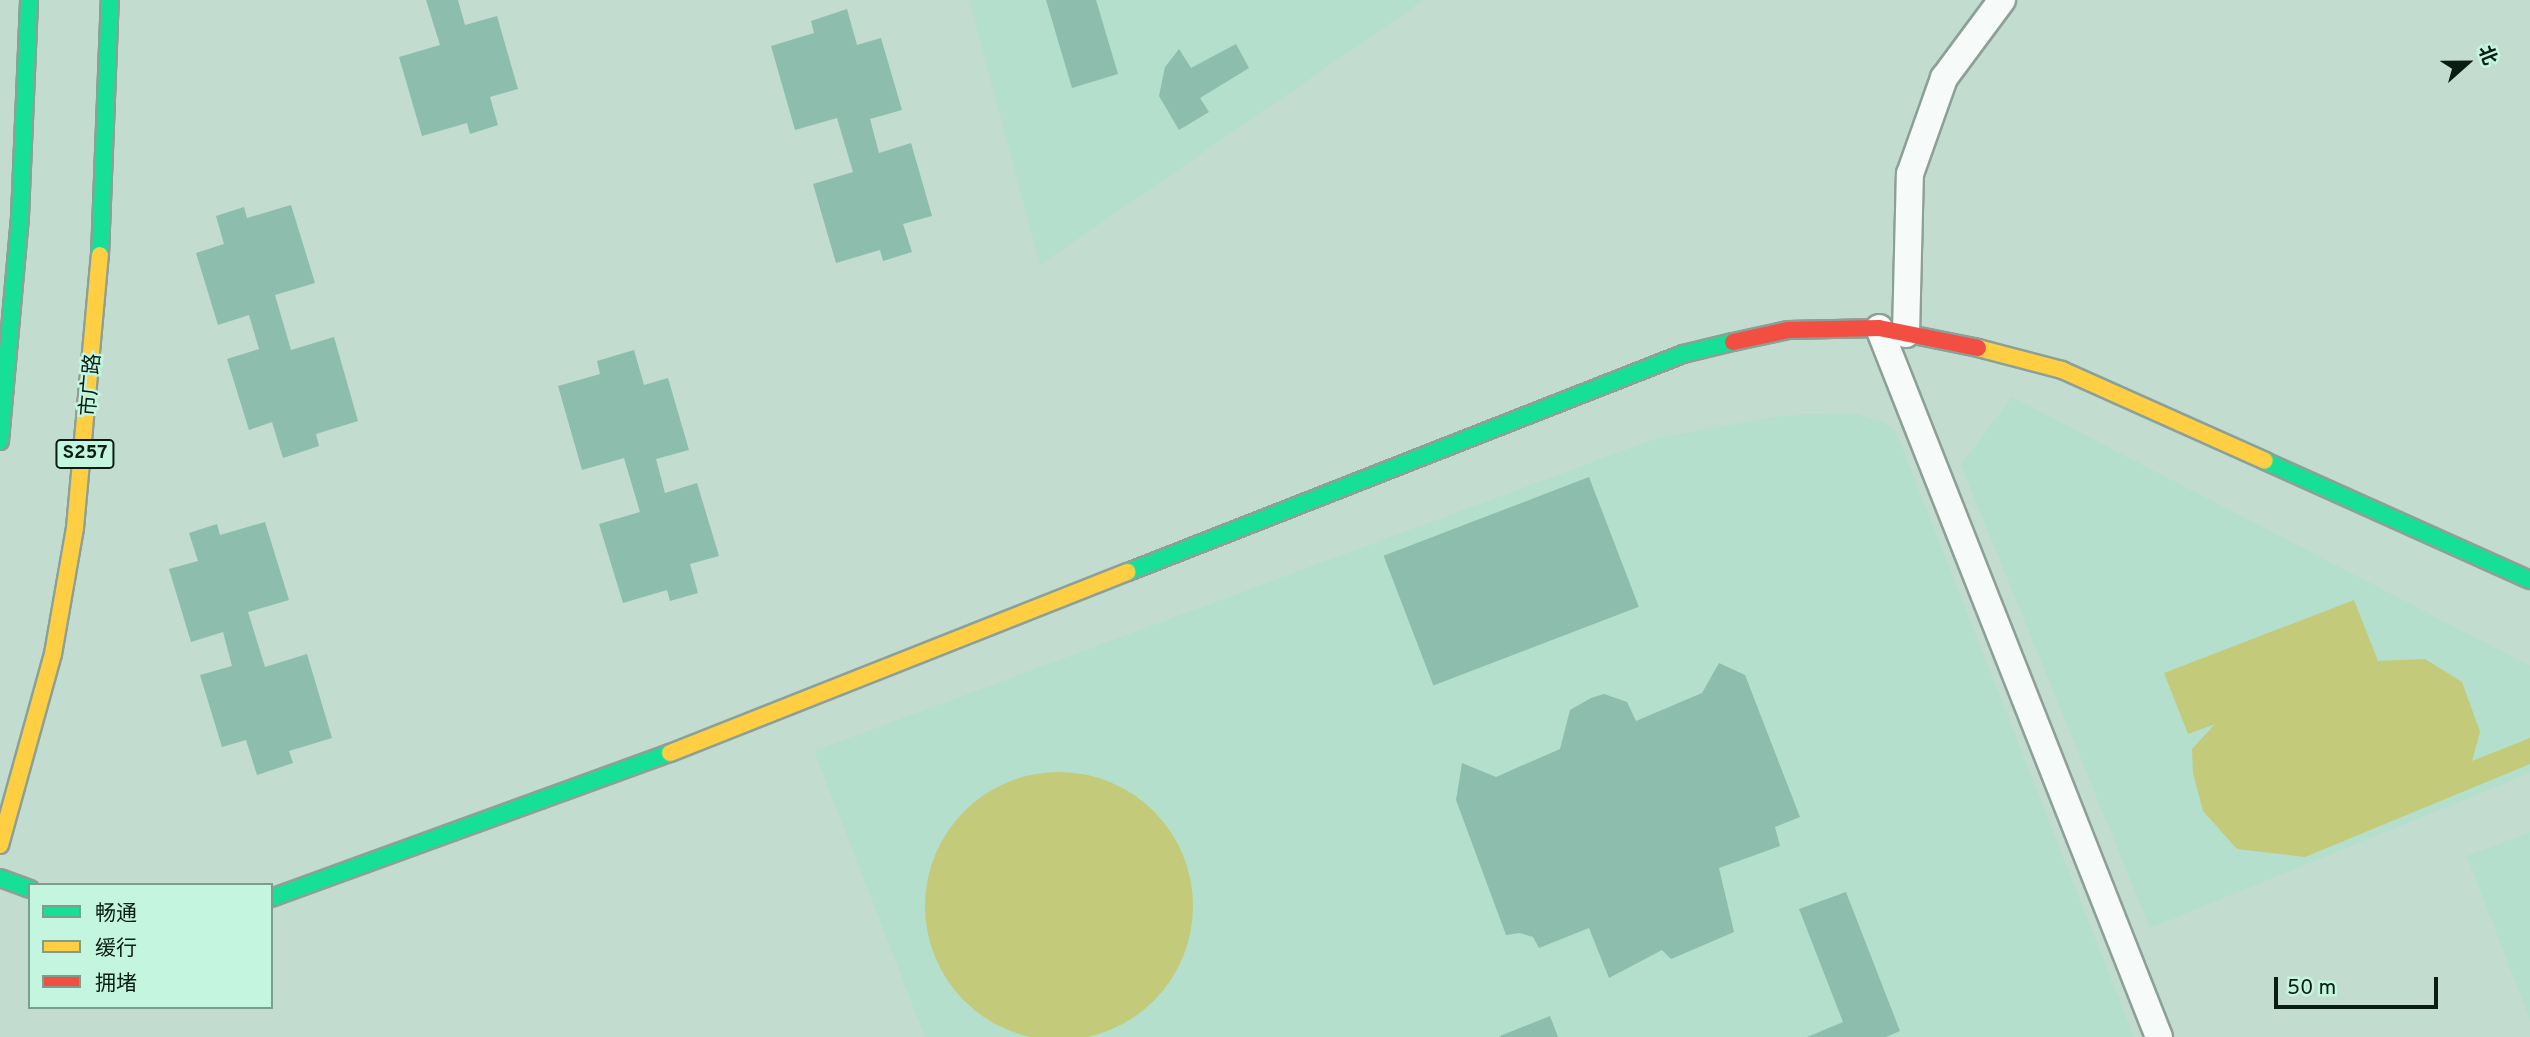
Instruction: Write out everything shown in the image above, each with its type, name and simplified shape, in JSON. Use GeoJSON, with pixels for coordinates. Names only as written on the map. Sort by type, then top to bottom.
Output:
{"type":"FeatureCollection","features":[{"type":"Feature","properties":{"kind":"street"},"geometry":{"type":"LineString","coordinates":[[0,441],[19,230],[13,71],[29,0]]}},
{"type":"Feature","properties":{"kind":"street","name":"市广路"},"geometry":{"type":"LineString","coordinates":[[0,845],[53,654],[75,528],[98,302],[110,0]]}},
{"type":"Feature","properties":{"kind":"street"},"geometry":{"type":"LineString","coordinates":[[108,54],[127,0]]}},
{"type":"Feature","properties":{"kind":"street"},"geometry":{"type":"LineString","coordinates":[[1906,334],[1910,174],[1944,78],[2002,0]]}},
{"type":"Feature","properties":{"kind":"street"},"geometry":{"type":"LineString","coordinates":[[1880,328],[2159,1037]]}},
{"type":"Feature","properties":{"kind":"street"},"geometry":{"type":"LineString","coordinates":[[273,897],[553,799],[1683,354],[1788,330],[1880,328],[2062,370],[2530,580]]}},
{"type":"Feature","properties":{"kind":"street"},"geometry":{"type":"LineString","coordinates":[[0,878],[28,888]]}},
{"type":"Feature","properties":{"kind":"shaded area"},"geometry":{"type":"Polygon","coordinates":[[[969,0],[1424,0],[1040,265],[969,0]]]}},
{"type":"Feature","properties":{"kind":"shaded area"},"geometry":{"type":"Polygon","coordinates":[[[2012,397],[2530,666],[2530,773],[2150,928],[1961,465],[2012,397]]]}},
{"type":"Feature","properties":{"kind":"shaded area"},"geometry":{"type":"Polygon","coordinates":[[[1853,413],[1885,422],[1896,432],[2134,1037],[925,1037],[814,751],[1657,438],[1782,416],[1853,413]]]}},
{"type":"Feature","properties":{"kind":"shaded area"},"geometry":{"type":"Polygon","coordinates":[[[2530,832],[2530,1020],[2467,856],[2530,832]]]}},
{"type":"Feature","properties":{"kind":"green space"},"geometry":{"type":"Polygon","coordinates":[[[2354,600],[2378,661],[2425,659],[2462,682],[2480,732],[2472,761],[2530,738],[2530,764],[2305,857],[2237,849],[2203,811],[2193,773],[2192,749],[2215,724],[2188,734],[2164,673],[2354,600]]]}},
{"type":"Feature","properties":{"kind":"green space"},"geometry":{"type":"Polygon","coordinates":[[[1059,772],[1110,782],[1154,811],[1183,855],[1192,893],[1192,919],[1187,945],[1177,969],[1162,991],[1154,1001],[1122,1024],[1098,1034],[1078,1038],[1040,1038],[1020,1034],[996,1024],[964,1001],[935,957],[925,906],[935,855],[964,811],[1008,782],[1059,772]]]}},
{"type":"Feature","properties":{"kind":"building"},"geometry":{"type":"Polygon","coordinates":[[[426,0],[458,0],[465,25],[497,16],[518,89],[490,97],[498,125],[470,134],[467,123],[422,136],[399,57],[440,45],[426,0]]]}},
{"type":"Feature","properties":{"kind":"building"},"geometry":{"type":"Polygon","coordinates":[[[1046,0],[1096,0],[1118,74],[1072,88],[1046,0]]]}},
{"type":"Feature","properties":{"kind":"building"},"geometry":{"type":"Polygon","coordinates":[[[847,9],[857,45],[881,38],[902,110],[870,119],[879,153],[911,143],[932,216],[903,224],[912,252],[883,261],[880,250],[836,263],[813,184],[853,172],[837,118],[795,130],[771,46],[814,33],[811,21],[847,9]]]}},
{"type":"Feature","properties":{"kind":"building"},"geometry":{"type":"Polygon","coordinates":[[[1236,44],[1249,68],[1200,98],[1209,112],[1179,130],[1159,96],[1165,67],[1179,49],[1191,68],[1236,44]]]}},
{"type":"Feature","properties":{"kind":"building"},"geometry":{"type":"Polygon","coordinates":[[[291,205],[315,283],[275,295],[291,350],[334,337],[358,421],[316,434],[319,446],[283,458],[272,422],[249,430],[227,359],[259,349],[249,315],[218,325],[196,253],[224,244],[216,216],[244,207],[247,218],[291,205]]]}},
{"type":"Feature","properties":{"kind":"building"},"geometry":{"type":"Polygon","coordinates":[[[634,350],[644,385],[668,378],[689,450],[656,459],[665,493],[697,483],[719,556],[690,564],[698,593],[670,601],[667,590],[623,603],[599,524],[640,512],[624,458],[582,470],[558,386],[600,374],[597,361],[634,350]]]}},
{"type":"Feature","properties":{"kind":"building"},"geometry":{"type":"Polygon","coordinates":[[[1589,477],[1639,607],[1433,686],[1384,556],[1589,477]]]}},
{"type":"Feature","properties":{"kind":"building"},"geometry":{"type":"Polygon","coordinates":[[[265,522],[289,600],[248,612],[265,667],[307,654],[332,738],[289,751],[293,763],[257,775],[246,740],[222,747],[200,675],[232,666],[223,632],[191,642],[169,569],[198,561],[189,533],[217,524],[220,535],[265,522]]]}},
{"type":"Feature","properties":{"kind":"building"},"geometry":{"type":"Polygon","coordinates":[[[1719,663],[1745,675],[1800,817],[1775,827],[1780,846],[1719,868],[1734,932],[1671,959],[1662,950],[1609,978],[1589,928],[1539,948],[1533,937],[1520,933],[1506,935],[1456,800],[1462,763],[1496,777],[1560,749],[1570,710],[1591,698],[1604,694],[1627,702],[1636,721],[1702,693],[1719,663]]]}},
{"type":"Feature","properties":{"kind":"building"},"geometry":{"type":"Polygon","coordinates":[[[1846,892],[1900,1031],[1886,1037],[1807,1037],[1843,1022],[1799,909],[1846,892]]]}},
{"type":"Feature","properties":{"kind":"building"},"geometry":{"type":"Polygon","coordinates":[[[1550,1016],[1558,1037],[1500,1037],[1500,1036],[1550,1016]]]}},
{"type":"Feature","properties":{"kind":"traffic: fast"},"geometry":{"type":"LineString","coordinates":[[0,441],[20,216],[29,0]]}},
{"type":"Feature","properties":{"kind":"traffic: fast"},"geometry":{"type":"LineString","coordinates":[[100,255],[110,0]]}},
{"type":"Feature","properties":{"kind":"traffic: fast"},"geometry":{"type":"LineString","coordinates":[[1128,572],[1683,354],[1733,342]]}},
{"type":"Feature","properties":{"kind":"traffic: fast"},"geometry":{"type":"LineString","coordinates":[[2265,461],[2530,580]]}},
{"type":"Feature","properties":{"kind":"traffic: fast"},"geometry":{"type":"LineString","coordinates":[[273,897],[670,753]]}},
{"type":"Feature","properties":{"kind":"traffic: fast"},"geometry":{"type":"LineString","coordinates":[[0,878],[28,888]]}},
{"type":"Feature","properties":{"kind":"traffic: slow"},"geometry":{"type":"LineString","coordinates":[[0,845],[53,654],[75,528],[100,255]]}},
{"type":"Feature","properties":{"kind":"traffic: slow"},"geometry":{"type":"LineString","coordinates":[[1978,348],[2062,370],[2265,461]]}},
{"type":"Feature","properties":{"kind":"traffic: slow"},"geometry":{"type":"LineString","coordinates":[[670,753],[1128,572]]}},
{"type":"Feature","properties":{"kind":"traffic: jam"},"geometry":{"type":"LineString","coordinates":[[1733,342],[1788,330],[1879,328],[1978,348]]}}]}
